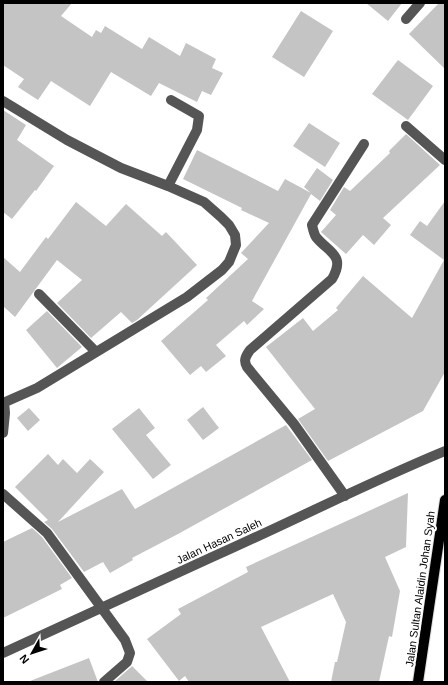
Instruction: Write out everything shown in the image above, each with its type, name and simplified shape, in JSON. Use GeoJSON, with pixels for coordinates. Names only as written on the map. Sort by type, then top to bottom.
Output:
{"type":"FeatureCollection","features":[{"type":"Feature","properties":{"kind":"main road","name":"Jalan Sultan Alaidin Johan Syah"},"geometry":{"type":"LineString","coordinates":[[418,682],[435,578],[439,536],[445,500]]}},
{"type":"Feature","properties":{"kind":"street"},"geometry":{"type":"LineString","coordinates":[[406,19],[420,3]]}},
{"type":"Feature","properties":{"kind":"street"},"geometry":{"type":"LineString","coordinates":[[168,186],[197,130],[199,116],[171,100]]}},
{"type":"Feature","properties":{"kind":"street"},"geometry":{"type":"LineString","coordinates":[[3,101],[67,140],[120,168],[168,186],[204,202],[229,225],[235,235],[236,245],[229,262],[222,270],[187,297],[37,388],[3,402],[5,413],[3,433]]}},
{"type":"Feature","properties":{"kind":"street"},"geometry":{"type":"LineString","coordinates":[[406,126],[445,160]]}},
{"type":"Feature","properties":{"kind":"street"},"geometry":{"type":"LineString","coordinates":[[345,496],[294,424],[244,362],[250,350],[332,279],[338,269],[336,257],[315,236],[312,225],[364,144]]}},
{"type":"Feature","properties":{"kind":"street"},"geometry":{"type":"LineString","coordinates":[[39,294],[96,352]]}},
{"type":"Feature","properties":{"kind":"street","name":"Jalan Hasan Saleh"},"geometry":{"type":"LineString","coordinates":[[3,653],[399,470],[445,451]]}},
{"type":"Feature","properties":{"kind":"street"},"geometry":{"type":"LineString","coordinates":[[3,494],[47,533],[102,606],[125,640],[130,653],[127,662],[104,682]]}},
{"type":"Feature","properties":{"kind":"building"},"geometry":{"type":"Polygon","coordinates":[[[3,3],[72,3],[61,16],[92,37],[96,30],[101,33],[105,26],[142,49],[149,37],[180,56],[186,43],[216,59],[212,68],[223,73],[211,95],[202,91],[197,102],[159,83],[151,96],[111,72],[90,106],[51,81],[38,100],[18,87],[24,79],[3,65],[3,3]]]}},
{"type":"Feature","properties":{"kind":"building"},"geometry":{"type":"Polygon","coordinates":[[[366,3],[402,3],[388,21],[366,3]]]}},
{"type":"Feature","properties":{"kind":"building"},"geometry":{"type":"Polygon","coordinates":[[[439,3],[445,3],[445,69],[409,34],[439,3]]]}},
{"type":"Feature","properties":{"kind":"building"},"geometry":{"type":"Polygon","coordinates":[[[301,11],[333,31],[304,77],[272,57],[301,11]]]}},
{"type":"Feature","properties":{"kind":"building"},"geometry":{"type":"Polygon","coordinates":[[[398,60],[433,86],[408,120],[372,94],[398,60]]]}},
{"type":"Feature","properties":{"kind":"building"},"geometry":{"type":"Polygon","coordinates":[[[3,110],[26,125],[17,140],[54,166],[36,191],[35,190],[12,219],[3,212],[3,110]]]}},
{"type":"Feature","properties":{"kind":"building"},"geometry":{"type":"Polygon","coordinates":[[[309,123],[340,143],[325,167],[293,146],[309,123]]]}},
{"type":"Feature","properties":{"kind":"building"},"geometry":{"type":"Polygon","coordinates":[[[406,134],[440,165],[383,218],[391,225],[374,245],[363,235],[346,254],[321,232],[336,215],[330,210],[344,187],[350,191],[390,153],[389,151],[406,134]]]}},
{"type":"Feature","properties":{"kind":"building"},"geometry":{"type":"Polygon","coordinates":[[[197,150],[278,191],[285,179],[311,193],[304,187],[317,168],[333,180],[320,201],[311,194],[252,301],[264,309],[247,325],[244,321],[216,345],[226,356],[206,372],[201,366],[190,375],[161,341],[208,300],[206,298],[248,259],[241,253],[269,223],[183,179],[197,150]]]}},
{"type":"Feature","properties":{"kind":"building"},"geometry":{"type":"Polygon","coordinates":[[[445,201],[445,372],[423,411],[328,461],[298,419],[315,409],[266,347],[303,318],[313,331],[338,310],[336,308],[363,276],[412,318],[444,260],[410,235],[420,221],[427,226],[445,201]]]}},
{"type":"Feature","properties":{"kind":"building"},"geometry":{"type":"Polygon","coordinates":[[[76,202],[106,226],[126,204],[162,236],[166,232],[197,265],[137,320],[132,323],[121,312],[91,338],[57,303],[82,280],[57,260],[15,317],[3,306],[3,257],[20,272],[46,237],[48,239],[76,202]]]}},
{"type":"Feature","properties":{"kind":"building"},"geometry":{"type":"Polygon","coordinates":[[[47,311],[82,347],[57,368],[26,330],[47,311]]]}},
{"type":"Feature","properties":{"kind":"building"},"geometry":{"type":"Polygon","coordinates":[[[203,407],[219,428],[203,440],[187,420],[203,407]]]}},
{"type":"Feature","properties":{"kind":"building"},"geometry":{"type":"Polygon","coordinates":[[[29,408],[40,420],[28,431],[17,418],[29,408]]]}},
{"type":"Feature","properties":{"kind":"building"},"geometry":{"type":"Polygon","coordinates":[[[139,408],[155,428],[146,435],[171,465],[153,479],[112,429],[139,408]]]}},
{"type":"Feature","properties":{"kind":"building"},"geometry":{"type":"Polygon","coordinates":[[[286,425],[312,460],[132,558],[133,560],[110,573],[103,562],[84,572],[52,529],[44,522],[48,520],[15,487],[48,454],[58,465],[63,459],[77,473],[90,459],[104,472],[58,522],[122,489],[135,509],[286,425]]]}},
{"type":"Feature","properties":{"kind":"building"},"geometry":{"type":"Polygon","coordinates":[[[408,493],[406,547],[385,557],[400,591],[392,637],[389,636],[379,682],[331,682],[346,622],[333,594],[261,627],[290,682],[189,682],[185,676],[179,681],[147,639],[181,614],[178,609],[248,572],[246,567],[408,493]]]}},
{"type":"Feature","properties":{"kind":"building"},"geometry":{"type":"Polygon","coordinates":[[[32,528],[42,537],[72,578],[60,585],[62,589],[3,618],[3,542],[32,528]]]}},
{"type":"Feature","properties":{"kind":"building"},"geometry":{"type":"Polygon","coordinates":[[[89,658],[98,682],[30,682],[30,681],[89,658]]]}},
{"type":"Feature","properties":{"kind":"building"},"geometry":{"type":"Polygon","coordinates":[[[132,666],[148,682],[114,682],[131,667],[132,666]]]}}]}
